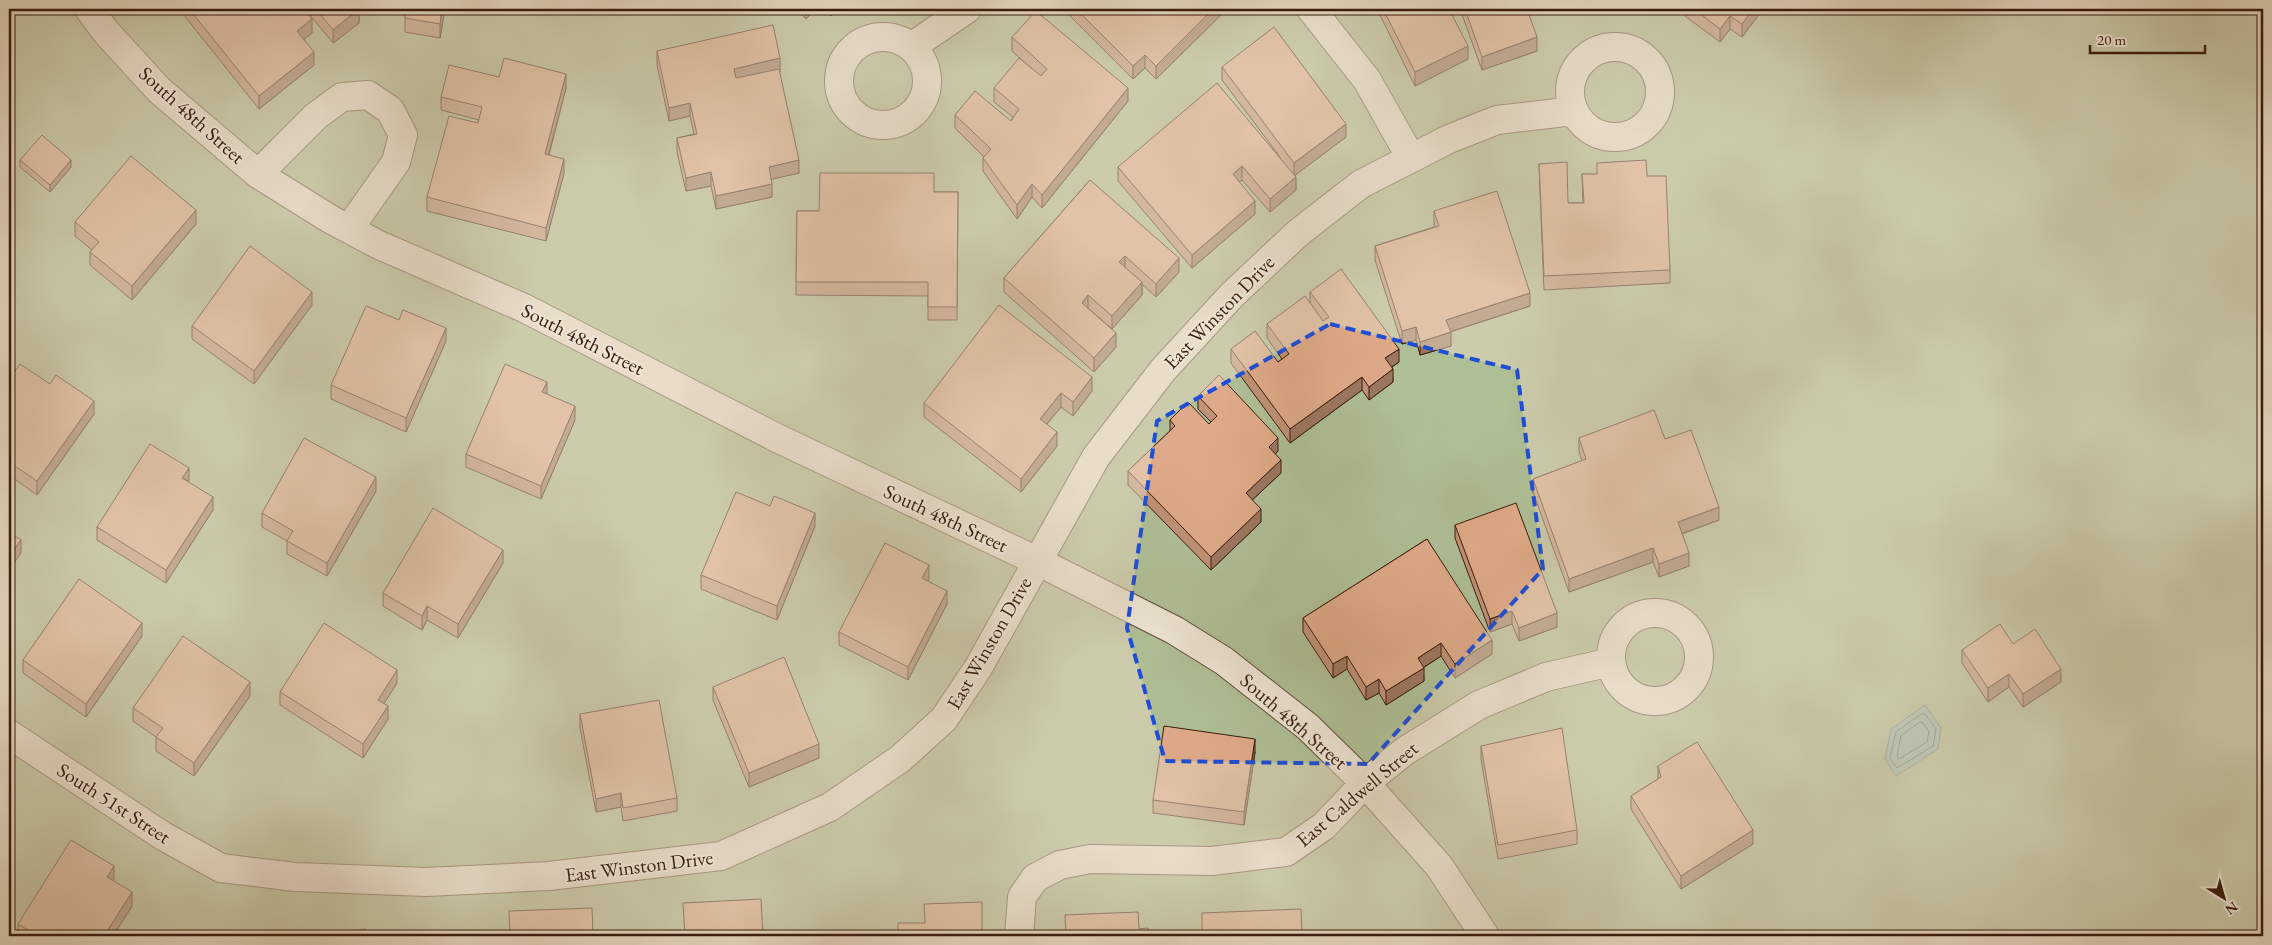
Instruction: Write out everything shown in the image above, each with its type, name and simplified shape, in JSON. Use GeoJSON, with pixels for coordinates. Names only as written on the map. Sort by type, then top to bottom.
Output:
{"type":"FeatureCollection","features":[{"type":"Feature","properties":{"kind":"street","name":"South 48th Street"},"geometry":{"type":"LineString","coordinates":[[88,9],[106,32],[159,90],[258,174],[349,229],[379,245],[524,308],[779,439],[1037,561],[1174,630],[1224,661],[1308,727],[1365,783],[1439,866],[1485,936]]}},
{"type":"Feature","properties":{"kind":"street"},"geometry":{"type":"LineString","coordinates":[[911,47],[967,9]]}},
{"type":"Feature","properties":{"kind":"street"},"geometry":{"type":"LineString","coordinates":[[1311,9],[1366,80],[1411,158]]}},
{"type":"Feature","properties":{"kind":"street","name":"South 48th Street"},"geometry":{"type":"LineString","coordinates":[[258,174],[316,116],[342,97],[368,96],[390,110],[403,136],[396,162],[349,229]]}},
{"type":"Feature","properties":{"kind":"street","name":"East Winston Drive"},"geometry":{"type":"LineString","coordinates":[[221,868],[295,877],[426,882],[549,876],[721,856],[830,807],[900,760],[944,719],[978,668],[1096,457],[1163,370],[1232,295],[1298,233],[1361,184],[1449,139],[1497,120],[1574,111]]}},
{"type":"Feature","properties":{"kind":"street","name":"East Caldwell Street"},"geometry":{"type":"LineString","coordinates":[[1019,936],[1022,897],[1035,878],[1060,864],[1090,859],[1212,861],[1286,852],[1324,826],[1365,783],[1405,751],[1479,705],[1546,677],[1611,662]]}},
{"type":"Feature","properties":{"kind":"street","name":"South 51st Street"},"geometry":{"type":"LineString","coordinates":[[9,734],[164,836],[221,868]]}},
{"type":"Feature","properties":{"kind":"highlighted area"},"geometry":{"type":"Polygon","coordinates":[[[1330,324],[1517,370],[1543,569],[1368,764],[1165,761],[1127,628],[1157,421],[1330,324]]]}},
{"type":"Feature","properties":{"kind":"green space"},"geometry":{"type":"Polygon","coordinates":[[[9,9],[2263,9],[2263,936],[9,936],[9,9]]]}},
{"type":"Feature","properties":{"kind":"water"},"geometry":{"type":"Polygon","coordinates":[[[1925,705],[1941,728],[1938,749],[1896,776],[1885,759],[1891,729],[1925,705]]]}},
{"type":"Feature","properties":{"kind":"building"},"geometry":{"type":"Polygon","coordinates":[[[189,9],[303,9],[312,19],[297,31],[314,52],[259,96],[189,9]]]}},
{"type":"Feature","properties":{"kind":"building"},"geometry":{"type":"Polygon","coordinates":[[[316,9],[359,9],[333,30],[316,9]]]}},
{"type":"Feature","properties":{"kind":"building"},"geometry":{"type":"Polygon","coordinates":[[[406,9],[442,9],[440,24],[405,18],[406,9]]]}},
{"type":"Feature","properties":{"kind":"building"},"geometry":{"type":"Polygon","coordinates":[[[1076,9],[1213,9],[1156,66],[1145,55],[1133,66],[1076,9]]]}},
{"type":"Feature","properties":{"kind":"building"},"geometry":{"type":"Polygon","coordinates":[[[1383,9],[1449,9],[1468,46],[1415,72],[1383,9]]]}},
{"type":"Feature","properties":{"kind":"building"},"geometry":{"type":"Polygon","coordinates":[[[1465,9],[1527,9],[1537,37],[1482,57],[1465,9]]]}},
{"type":"Feature","properties":{"kind":"building"},"geometry":{"type":"Polygon","coordinates":[[[1694,9],[1753,9],[1742,24],[1730,16],[1720,29],[1694,9]]]}},
{"type":"Feature","properties":{"kind":"building"},"geometry":{"type":"Polygon","coordinates":[[[1036,11],[1128,88],[1042,195],[1032,184],[1017,205],[983,158],[991,149],[955,115],[975,91],[1011,121],[1019,109],[994,88],[1019,58],[1041,76],[1047,69],[1012,37],[1036,11]]]}},
{"type":"Feature","properties":{"kind":"building"},"geometry":{"type":"Polygon","coordinates":[[[773,25],[780,58],[734,69],[736,78],[779,69],[799,160],[769,167],[772,184],[716,196],[711,172],[686,178],[677,138],[697,134],[690,103],[669,108],[657,51],[773,25]]]}},
{"type":"Feature","properties":{"kind":"building"},"geometry":{"type":"Polygon","coordinates":[[[1274,27],[1346,124],[1294,163],[1222,67],[1274,27]]]}},
{"type":"Feature","properties":{"kind":"building"},"geometry":{"type":"Polygon","coordinates":[[[504,58],[566,74],[545,154],[564,159],[546,228],[427,197],[449,116],[478,123],[482,107],[441,97],[449,65],[499,77],[504,58]]]}},
{"type":"Feature","properties":{"kind":"building"},"geometry":{"type":"Polygon","coordinates":[[[1217,83],[1296,177],[1270,199],[1242,166],[1233,174],[1255,201],[1192,255],[1118,167],[1217,83]]]}},
{"type":"Feature","properties":{"kind":"building"},"geometry":{"type":"Polygon","coordinates":[[[42,135],[71,160],[50,185],[20,160],[42,135]]]}},
{"type":"Feature","properties":{"kind":"building"},"geometry":{"type":"Polygon","coordinates":[[[131,156],[196,210],[132,286],[90,252],[99,242],[75,222],[131,156]]]}},
{"type":"Feature","properties":{"kind":"building"},"geometry":{"type":"Polygon","coordinates":[[[1646,160],[1647,176],[1666,176],[1670,270],[1544,276],[1539,164],[1567,162],[1568,203],[1584,203],[1582,174],[1597,174],[1597,163],[1646,160]]]}},
{"type":"Feature","properties":{"kind":"building"},"geometry":{"type":"Polygon","coordinates":[[[820,173],[934,173],[934,192],[958,192],[957,307],[928,307],[928,282],[796,282],[797,211],[819,211],[820,173]]]}},
{"type":"Feature","properties":{"kind":"building"},"geometry":{"type":"Polygon","coordinates":[[[1090,180],[1179,258],[1156,284],[1125,256],[1119,262],[1142,282],[1112,316],[1088,295],[1082,303],[1116,333],[1094,358],[1004,278],[1090,180]]]}},
{"type":"Feature","properties":{"kind":"building"},"geometry":{"type":"Polygon","coordinates":[[[1497,191],[1530,293],[1446,320],[1451,332],[1420,342],[1416,327],[1402,331],[1375,246],[1439,226],[1434,211],[1497,191]]]}},
{"type":"Feature","properties":{"kind":"building"},"geometry":{"type":"Polygon","coordinates":[[[250,246],[312,292],[254,371],[192,326],[250,246]]]}},
{"type":"Feature","properties":{"kind":"building"},"geometry":{"type":"Polygon","coordinates":[[[1341,269],[1399,349],[1385,358],[1393,369],[1369,387],[1362,377],[1290,429],[1231,349],[1255,331],[1278,362],[1289,354],[1267,324],[1305,296],[1323,321],[1329,317],[1310,292],[1341,269]]]}},
{"type":"Feature","properties":{"kind":"building"},"geometry":{"type":"Polygon","coordinates":[[[999,305],[1092,377],[1073,402],[1061,393],[1040,419],[1057,432],[1021,479],[924,403],[999,305]]]}},
{"type":"Feature","properties":{"kind":"building"},"geometry":{"type":"Polygon","coordinates":[[[366,306],[399,320],[403,310],[446,328],[406,418],[331,385],[366,306]]]}},
{"type":"Feature","properties":{"kind":"building"},"geometry":{"type":"Polygon","coordinates":[[[20,364],[50,384],[56,375],[94,401],[37,481],[9,462],[9,380],[20,364]]]}},
{"type":"Feature","properties":{"kind":"building"},"geometry":{"type":"Polygon","coordinates":[[[505,364],[547,382],[542,392],[575,406],[541,486],[466,454],[505,364]]]}},
{"type":"Feature","properties":{"kind":"building"},"geometry":{"type":"Polygon","coordinates":[[[1219,375],[1278,438],[1269,447],[1281,460],[1246,493],[1261,509],[1211,557],[1128,471],[1175,426],[1170,420],[1188,402],[1209,424],[1217,416],[1198,396],[1219,375]]]}},
{"type":"Feature","properties":{"kind":"building"},"geometry":{"type":"Polygon","coordinates":[[[1654,410],[1665,439],[1691,430],[1719,507],[1678,522],[1689,553],[1659,564],[1653,548],[1569,579],[1533,479],[1586,459],[1579,438],[1654,410]]]}},
{"type":"Feature","properties":{"kind":"building"},"geometry":{"type":"Polygon","coordinates":[[[304,438],[376,477],[327,563],[287,541],[293,531],[262,513],[304,438]]]}},
{"type":"Feature","properties":{"kind":"building"},"geometry":{"type":"Polygon","coordinates":[[[150,444],[189,468],[182,478],[213,497],[166,570],[97,527],[150,444]]]}},
{"type":"Feature","properties":{"kind":"building"},"geometry":{"type":"Polygon","coordinates":[[[736,492],[770,506],[774,496],[815,513],[777,606],[701,575],[736,492]]]}},
{"type":"Feature","properties":{"kind":"building"},"geometry":{"type":"Polygon","coordinates":[[[1516,503],[1557,613],[1519,628],[1512,611],[1490,619],[1455,525],[1516,503]]]}},
{"type":"Feature","properties":{"kind":"building"},"geometry":{"type":"Polygon","coordinates":[[[433,508],[503,550],[458,624],[427,606],[422,616],[383,593],[433,508]]]}},
{"type":"Feature","properties":{"kind":"building"},"geometry":{"type":"Polygon","coordinates":[[[9,532],[21,540],[9,556],[9,532]]]}},
{"type":"Feature","properties":{"kind":"building"},"geometry":{"type":"Polygon","coordinates":[[[1427,539],[1492,640],[1455,664],[1441,643],[1418,658],[1424,668],[1386,691],[1379,679],[1366,687],[1347,656],[1333,664],[1303,618],[1427,539]]]}},
{"type":"Feature","properties":{"kind":"building"},"geometry":{"type":"Polygon","coordinates":[[[885,543],[929,565],[922,578],[947,591],[908,667],[839,632],[885,543]]]}},
{"type":"Feature","properties":{"kind":"building"},"geometry":{"type":"Polygon","coordinates":[[[79,579],[142,623],[86,704],[23,660],[79,579]]]}},
{"type":"Feature","properties":{"kind":"building"},"geometry":{"type":"Polygon","coordinates":[[[324,623],[397,670],[378,700],[388,706],[363,744],[280,692],[324,623]]]}},
{"type":"Feature","properties":{"kind":"building"},"geometry":{"type":"Polygon","coordinates":[[[2000,624],[2013,644],[2035,629],[2061,669],[2023,694],[2009,674],[1988,688],[1962,650],[2000,624]]]}},
{"type":"Feature","properties":{"kind":"building"},"geometry":{"type":"Polygon","coordinates":[[[183,636],[250,682],[194,763],[156,737],[163,728],[133,708],[183,636]]]}},
{"type":"Feature","properties":{"kind":"building"},"geometry":{"type":"Polygon","coordinates":[[[784,657],[819,744],[749,773],[713,687],[784,657]]]}},
{"type":"Feature","properties":{"kind":"building"},"geometry":{"type":"Polygon","coordinates":[[[659,700],[677,798],[623,808],[621,793],[596,799],[580,714],[659,700]]]}},
{"type":"Feature","properties":{"kind":"building"},"geometry":{"type":"Polygon","coordinates":[[[1164,726],[1255,739],[1244,812],[1153,800],[1164,726]]]}},
{"type":"Feature","properties":{"kind":"building"},"geometry":{"type":"Polygon","coordinates":[[[1562,728],[1577,830],[1498,845],[1481,746],[1562,728]]]}},
{"type":"Feature","properties":{"kind":"building"},"geometry":{"type":"Polygon","coordinates":[[[1697,742],[1753,830],[1681,876],[1631,796],[1661,777],[1658,766],[1697,742]]]}},
{"type":"Feature","properties":{"kind":"building"},"geometry":{"type":"Polygon","coordinates":[[[71,840],[114,866],[107,877],[132,892],[104,936],[38,936],[18,924],[71,840]]]}},
{"type":"Feature","properties":{"kind":"building"},"geometry":{"type":"Polygon","coordinates":[[[761,899],[763,936],[685,936],[683,903],[761,899]]]}},
{"type":"Feature","properties":{"kind":"building"},"geometry":{"type":"Polygon","coordinates":[[[982,902],[982,936],[898,936],[898,923],[925,923],[924,904],[982,902]]]}},
{"type":"Feature","properties":{"kind":"building"},"geometry":{"type":"Polygon","coordinates":[[[592,908],[593,936],[510,936],[509,911],[592,908]]]}},
{"type":"Feature","properties":{"kind":"building"},"geometry":{"type":"Polygon","coordinates":[[[1301,909],[1302,936],[1202,936],[1202,913],[1301,909]]]}},
{"type":"Feature","properties":{"kind":"building"},"geometry":{"type":"Polygon","coordinates":[[[1138,912],[1139,929],[1148,928],[1149,936],[1066,936],[1065,915],[1138,912]]]}},
{"type":"Feature","properties":{"kind":"building"},"geometry":{"type":"Polygon","coordinates":[[[366,929],[367,936],[318,936],[366,929]]]}}]}
